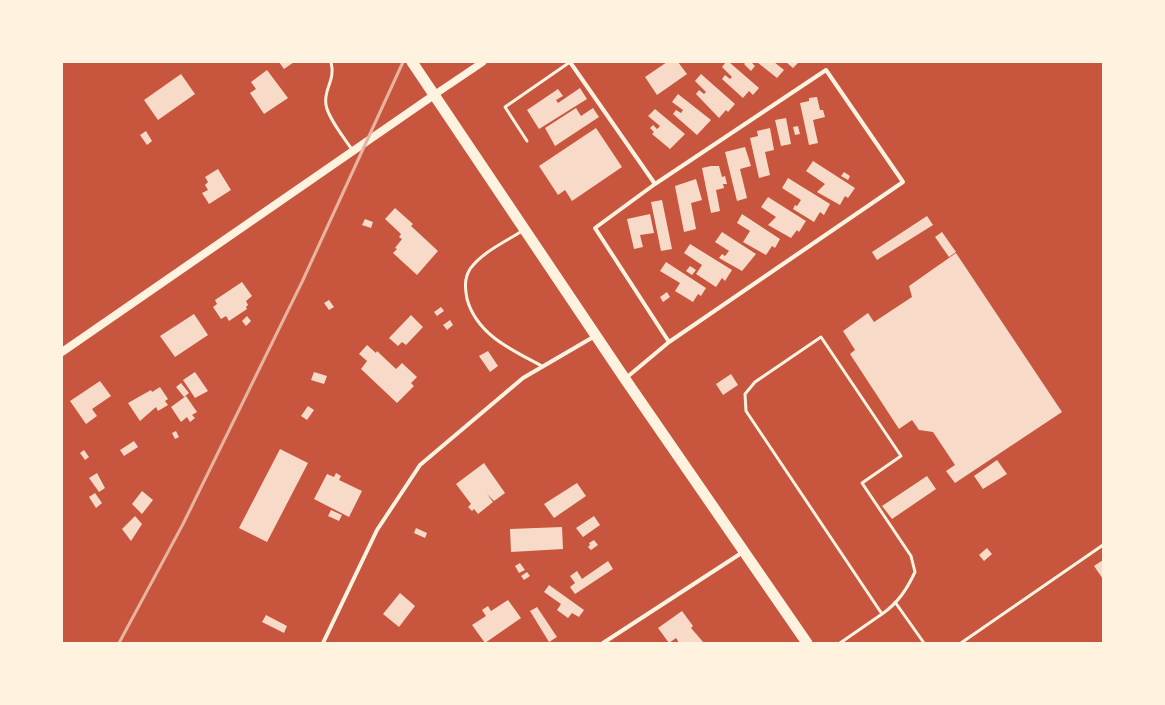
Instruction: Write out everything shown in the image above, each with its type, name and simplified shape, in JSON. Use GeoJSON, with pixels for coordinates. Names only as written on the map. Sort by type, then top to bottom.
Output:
{"type":"FeatureCollection","features":[{"type":"Feature","properties":{"kind":"highway"},"geometry":{"type":"LineString","coordinates":[[412,62],[595,335],[806,643]]}},
{"type":"Feature","properties":{"kind":"main road"},"geometry":{"type":"LineString","coordinates":[[62,352],[434,95]]}},
{"type":"Feature","properties":{"kind":"street"},"geometry":{"type":"LineString","coordinates":[[434,95],[483,62]]}},
{"type":"Feature","properties":{"kind":"street"},"geometry":{"type":"LineString","coordinates":[[570,62],[655,184]]}},
{"type":"Feature","properties":{"kind":"street"},"geometry":{"type":"LineString","coordinates":[[625,379],[669,342],[903,182],[826,70],[655,184],[595,228],[669,342]]}},
{"type":"Feature","properties":{"kind":"street"},"geometry":{"type":"LineString","coordinates":[[323,643],[377,530],[420,465],[523,378],[595,335]]}},
{"type":"Feature","properties":{"kind":"street"},"geometry":{"type":"LineString","coordinates":[[603,643],[744,552]]}},
{"type":"Feature","properties":{"kind":"lane"},"geometry":{"type":"LineString","coordinates":[[331,62],[333,70],[332,80],[328,90],[326,104],[328,112],[353,152]]}},
{"type":"Feature","properties":{"kind":"lane"},"geometry":{"type":"LineString","coordinates":[[527,141],[506,107],[570,62]]}},
{"type":"Feature","properties":{"kind":"lane"},"geometry":{"type":"LineString","coordinates":[[524,230],[482,257],[470,269],[465,280],[465,291],[470,309],[484,330],[503,345],[542,366]]}},
{"type":"Feature","properties":{"kind":"lane"},"geometry":{"type":"LineString","coordinates":[[840,643],[882,614],[895,602],[907,589],[915,572],[911,556],[862,483],[901,456],[821,338],[755,382],[745,394],[746,411],[882,614]]}},
{"type":"Feature","properties":{"kind":"lane"},"geometry":{"type":"LineString","coordinates":[[961,643],[1103,545]]}},
{"type":"Feature","properties":{"kind":"lane"},"geometry":{"type":"LineString","coordinates":[[895,602],[924,643]]}},
{"type":"Feature","properties":{"kind":"building"},"geometry":{"type":"Polygon","coordinates":[[[279,62],[294,62],[284,69],[279,62]]]}},
{"type":"Feature","properties":{"kind":"building"},"geometry":{"type":"Polygon","coordinates":[[[667,62],[678,62],[687,74],[657,95],[645,77],[667,62]]]}},
{"type":"Feature","properties":{"kind":"building"},"geometry":{"type":"Polygon","coordinates":[[[726,62],[729,62],[759,88],[753,95],[749,91],[743,98],[722,79],[725,75],[730,79],[732,77],[722,67],[726,62]]]}},
{"type":"Feature","properties":{"kind":"building"},"geometry":{"type":"Polygon","coordinates":[[[746,62],[751,62],[755,66],[751,71],[744,64],[746,62]]]}},
{"type":"Feature","properties":{"kind":"building"},"geometry":{"type":"Polygon","coordinates":[[[757,62],[774,62],[784,70],[777,78],[757,62]]]}},
{"type":"Feature","properties":{"kind":"building"},"geometry":{"type":"Polygon","coordinates":[[[786,62],[799,62],[793,68],[786,62]]]}},
{"type":"Feature","properties":{"kind":"building"},"geometry":{"type":"Polygon","coordinates":[[[267,70],[288,98],[264,114],[250,93],[256,89],[251,82],[267,70]]]}},
{"type":"Feature","properties":{"kind":"building"},"geometry":{"type":"Polygon","coordinates":[[[181,74],[195,94],[158,120],[144,100],[181,74]]]}},
{"type":"Feature","properties":{"kind":"building"},"geometry":{"type":"Polygon","coordinates":[[[701,74],[735,104],[728,112],[726,110],[719,118],[696,94],[699,90],[704,94],[706,92],[695,81],[701,74]]]}},
{"type":"Feature","properties":{"kind":"building"},"geometry":{"type":"Polygon","coordinates":[[[580,88],[587,99],[539,129],[527,110],[558,89],[563,96],[556,100],[558,103],[580,88]]]}},
{"type":"Feature","properties":{"kind":"building"},"geometry":{"type":"Polygon","coordinates":[[[678,94],[711,120],[697,135],[673,114],[676,110],[681,113],[683,110],[672,102],[678,94]]]}},
{"type":"Feature","properties":{"kind":"building"},"geometry":{"type":"Polygon","coordinates":[[[817,97],[820,110],[823,110],[825,117],[813,120],[818,143],[809,145],[800,103],[809,101],[809,98],[817,97]]]}},
{"type":"Feature","properties":{"kind":"building"},"geometry":{"type":"Polygon","coordinates":[[[576,108],[581,116],[593,108],[599,117],[555,146],[545,128],[576,108]]]}},
{"type":"Feature","properties":{"kind":"building"},"geometry":{"type":"Polygon","coordinates":[[[655,109],[685,134],[670,149],[652,134],[654,132],[650,128],[653,125],[657,129],[660,126],[648,116],[655,109]]]}},
{"type":"Feature","properties":{"kind":"building"},"geometry":{"type":"Polygon","coordinates":[[[786,118],[791,144],[781,146],[775,120],[786,118]]]}},
{"type":"Feature","properties":{"kind":"building"},"geometry":{"type":"Polygon","coordinates":[[[798,126],[800,134],[795,135],[793,127],[798,126]]]}},
{"type":"Feature","properties":{"kind":"building"},"geometry":{"type":"Polygon","coordinates":[[[596,128],[622,167],[572,201],[565,190],[558,195],[539,166],[596,128]]]}},
{"type":"Feature","properties":{"kind":"building"},"geometry":{"type":"Polygon","coordinates":[[[770,128],[774,150],[765,152],[770,175],[759,178],[750,138],[758,136],[757,131],[770,128]]]}},
{"type":"Feature","properties":{"kind":"building"},"geometry":{"type":"Polygon","coordinates":[[[146,131],[152,141],[147,145],[140,135],[146,131]]]}},
{"type":"Feature","properties":{"kind":"building"},"geometry":{"type":"Polygon","coordinates":[[[745,147],[751,166],[740,169],[747,198],[737,201],[725,152],[745,147]]]}},
{"type":"Feature","properties":{"kind":"building"},"geometry":{"type":"Polygon","coordinates":[[[813,161],[855,188],[848,198],[845,196],[840,205],[817,192],[825,184],[806,171],[813,161]]]}},
{"type":"Feature","properties":{"kind":"building"},"geometry":{"type":"Polygon","coordinates":[[[719,166],[722,177],[725,176],[727,184],[723,184],[724,188],[716,190],[720,211],[711,213],[702,168],[719,166]]]}},
{"type":"Feature","properties":{"kind":"building"},"geometry":{"type":"Polygon","coordinates":[[[218,169],[231,190],[209,204],[202,193],[208,190],[205,185],[208,182],[205,177],[218,169]]]}},
{"type":"Feature","properties":{"kind":"building"},"geometry":{"type":"Polygon","coordinates":[[[844,172],[850,176],[848,180],[841,176],[844,172]]]}},
{"type":"Feature","properties":{"kind":"building"},"geometry":{"type":"Polygon","coordinates":[[[788,178],[830,204],[824,215],[820,212],[814,222],[793,209],[801,200],[782,188],[788,178]]]}},
{"type":"Feature","properties":{"kind":"building"},"geometry":{"type":"Polygon","coordinates":[[[696,179],[702,200],[691,203],[696,229],[684,232],[675,186],[696,179]]]}},
{"type":"Feature","properties":{"kind":"building"},"geometry":{"type":"Polygon","coordinates":[[[768,197],[806,221],[799,232],[797,230],[791,238],[768,225],[776,217],[761,207],[768,197]]]}},
{"type":"Feature","properties":{"kind":"building"},"geometry":{"type":"Polygon","coordinates":[[[662,200],[672,249],[661,251],[651,202],[662,200]]]}},
{"type":"Feature","properties":{"kind":"building"},"geometry":{"type":"Polygon","coordinates":[[[395,208],[413,224],[411,226],[438,251],[417,275],[393,253],[397,249],[395,248],[402,239],[399,237],[401,234],[385,219],[395,208]]]}},
{"type":"Feature","properties":{"kind":"building"},"geometry":{"type":"Polygon","coordinates":[[[650,214],[654,233],[640,235],[643,247],[634,249],[627,219],[650,214]]]}},
{"type":"Feature","properties":{"kind":"building"},"geometry":{"type":"Polygon","coordinates":[[[742,214],[780,239],[775,248],[772,246],[766,255],[743,242],[750,231],[737,223],[742,214]]]}},
{"type":"Feature","properties":{"kind":"building"},"geometry":{"type":"Polygon","coordinates":[[[927,216],[933,225],[877,260],[872,252],[927,216]]]}},
{"type":"Feature","properties":{"kind":"building"},"geometry":{"type":"Polygon","coordinates":[[[365,219],[373,222],[371,228],[362,225],[365,219]]]}},
{"type":"Feature","properties":{"kind":"building"},"geometry":{"type":"Polygon","coordinates":[[[722,232],[756,254],[742,271],[719,258],[722,254],[725,256],[729,251],[715,242],[722,232]]]}},
{"type":"Feature","properties":{"kind":"building"},"geometry":{"type":"Polygon","coordinates":[[[942,232],[956,252],[949,257],[935,237],[942,232]]]}},
{"type":"Feature","properties":{"kind":"building"},"geometry":{"type":"Polygon","coordinates":[[[690,244],[732,270],[725,281],[722,278],[716,287],[696,274],[702,265],[684,253],[690,244]]]}},
{"type":"Feature","properties":{"kind":"building"},"geometry":{"type":"Polygon","coordinates":[[[956,253],[1062,412],[955,483],[946,471],[955,465],[933,432],[919,430],[912,420],[899,429],[850,354],[855,350],[843,331],[868,313],[874,322],[912,297],[909,286],[956,253]]]}},
{"type":"Feature","properties":{"kind":"building"},"geometry":{"type":"Polygon","coordinates":[[[666,262],[706,288],[701,296],[698,294],[693,302],[675,291],[680,283],[660,271],[666,262]]]}},
{"type":"Feature","properties":{"kind":"building"},"geometry":{"type":"Polygon","coordinates":[[[690,266],[696,270],[692,275],[686,271],[690,266]]]}},
{"type":"Feature","properties":{"kind":"building"},"geometry":{"type":"Polygon","coordinates":[[[242,282],[252,296],[246,301],[248,305],[246,307],[247,309],[229,321],[226,316],[221,319],[213,307],[217,304],[215,300],[242,282]]]}},
{"type":"Feature","properties":{"kind":"building"},"geometry":{"type":"Polygon","coordinates":[[[667,292],[670,297],[663,302],[660,297],[667,292]]]}},
{"type":"Feature","properties":{"kind":"building"},"geometry":{"type":"Polygon","coordinates":[[[329,300],[334,307],[329,310],[324,303],[329,300]]]}},
{"type":"Feature","properties":{"kind":"building"},"geometry":{"type":"Polygon","coordinates":[[[441,307],[444,311],[437,316],[434,312],[441,307]]]}},
{"type":"Feature","properties":{"kind":"building"},"geometry":{"type":"Polygon","coordinates":[[[194,314],[208,335],[175,357],[160,336],[194,314]]]}},
{"type":"Feature","properties":{"kind":"building"},"geometry":{"type":"Polygon","coordinates":[[[411,315],[423,327],[406,345],[402,342],[398,346],[389,338],[411,315]]]}},
{"type":"Feature","properties":{"kind":"building"},"geometry":{"type":"Polygon","coordinates":[[[247,316],[251,321],[246,326],[242,321],[247,316]]]}},
{"type":"Feature","properties":{"kind":"building"},"geometry":{"type":"Polygon","coordinates":[[[450,320],[453,325],[447,330],[443,325],[450,320]]]}},
{"type":"Feature","properties":{"kind":"building"},"geometry":{"type":"Polygon","coordinates":[[[367,345],[376,353],[377,351],[396,369],[402,363],[417,377],[411,383],[414,386],[397,403],[361,369],[367,361],[359,354],[367,345]]]}},
{"type":"Feature","properties":{"kind":"building"},"geometry":{"type":"Polygon","coordinates":[[[488,351],[498,366],[490,372],[479,356],[488,351]]]}},
{"type":"Feature","properties":{"kind":"building"},"geometry":{"type":"Polygon","coordinates":[[[195,372],[208,391],[195,398],[183,380],[195,372]]]}},
{"type":"Feature","properties":{"kind":"building"},"geometry":{"type":"Polygon","coordinates":[[[314,372],[327,376],[324,384],[311,380],[314,372]]]}},
{"type":"Feature","properties":{"kind":"building"},"geometry":{"type":"Polygon","coordinates":[[[731,374],[738,385],[723,395],[716,384],[731,374]]]}},
{"type":"Feature","properties":{"kind":"building"},"geometry":{"type":"Polygon","coordinates":[[[100,381],[111,396],[92,409],[97,416],[86,424],[70,401],[100,381]]]}},
{"type":"Feature","properties":{"kind":"building"},"geometry":{"type":"Polygon","coordinates":[[[181,383],[189,393],[184,397],[176,387],[181,383]]]}},
{"type":"Feature","properties":{"kind":"building"},"geometry":{"type":"Polygon","coordinates":[[[160,387],[168,399],[165,401],[168,405],[158,411],[156,407],[140,421],[128,403],[151,390],[152,392],[160,387]]]}},
{"type":"Feature","properties":{"kind":"building"},"geometry":{"type":"Polygon","coordinates":[[[186,396],[197,412],[192,415],[195,418],[190,422],[187,417],[181,422],[171,407],[186,396]]]}},
{"type":"Feature","properties":{"kind":"building"},"geometry":{"type":"Polygon","coordinates":[[[308,406],[314,410],[307,420],[301,416],[308,406]]]}},
{"type":"Feature","properties":{"kind":"building"},"geometry":{"type":"Polygon","coordinates":[[[176,431],[179,437],[175,439],[172,433],[176,431]]]}},
{"type":"Feature","properties":{"kind":"building"},"geometry":{"type":"Polygon","coordinates":[[[134,441],[138,447],[124,456],[120,450],[134,441]]]}},
{"type":"Feature","properties":{"kind":"building"},"geometry":{"type":"Polygon","coordinates":[[[280,449],[308,463],[267,542],[239,528],[280,449]]]}},
{"type":"Feature","properties":{"kind":"building"},"geometry":{"type":"Polygon","coordinates":[[[84,450],[89,457],[85,460],[80,453],[84,450]]]}},
{"type":"Feature","properties":{"kind":"building"},"geometry":{"type":"Polygon","coordinates":[[[997,460],[1007,474],[983,489],[974,476],[997,460]]]}},
{"type":"Feature","properties":{"kind":"building"},"geometry":{"type":"Polygon","coordinates":[[[484,463],[505,493],[494,501],[487,494],[493,502],[478,514],[474,509],[472,511],[468,507],[471,504],[456,484],[484,463]]]}},
{"type":"Feature","properties":{"kind":"building"},"geometry":{"type":"Polygon","coordinates":[[[97,473],[105,488],[99,492],[89,478],[97,473]]]}},
{"type":"Feature","properties":{"kind":"building"},"geometry":{"type":"Polygon","coordinates":[[[336,473],[341,476],[339,480],[362,491],[349,517],[314,499],[327,474],[334,477],[336,473]]]}},
{"type":"Feature","properties":{"kind":"building"},"geometry":{"type":"Polygon","coordinates":[[[927,476],[936,489],[892,519],[882,506],[927,476]]]}},
{"type":"Feature","properties":{"kind":"building"},"geometry":{"type":"Polygon","coordinates":[[[577,483],[586,496],[554,518],[544,504],[577,483]]]}},
{"type":"Feature","properties":{"kind":"building"},"geometry":{"type":"Polygon","coordinates":[[[142,491],[153,500],[142,514],[132,504],[142,491]]]}},
{"type":"Feature","properties":{"kind":"building"},"geometry":{"type":"Polygon","coordinates":[[[95,493],[102,503],[96,508],[89,497],[95,493]]]}},
{"type":"Feature","properties":{"kind":"building"},"geometry":{"type":"Polygon","coordinates":[[[331,510],[342,515],[339,521],[328,516],[331,510]]]}},
{"type":"Feature","properties":{"kind":"building"},"geometry":{"type":"Polygon","coordinates":[[[135,516],[142,524],[131,541],[122,529],[135,516]]]}},
{"type":"Feature","properties":{"kind":"building"},"geometry":{"type":"Polygon","coordinates":[[[594,516],[600,525],[583,537],[576,528],[594,516]]]}},
{"type":"Feature","properties":{"kind":"building"},"geometry":{"type":"Polygon","coordinates":[[[562,527],[563,549],[511,552],[510,529],[562,527]]]}},
{"type":"Feature","properties":{"kind":"building"},"geometry":{"type":"Polygon","coordinates":[[[416,528],[427,533],[425,538],[414,533],[416,528]]]}},
{"type":"Feature","properties":{"kind":"building"},"geometry":{"type":"Polygon","coordinates":[[[594,540],[598,545],[591,550],[588,547],[590,545],[589,543],[594,540]]]}},
{"type":"Feature","properties":{"kind":"building"},"geometry":{"type":"Polygon","coordinates":[[[987,548],[992,554],[984,561],[979,555],[987,548]]]}},
{"type":"Feature","properties":{"kind":"building"},"geometry":{"type":"Polygon","coordinates":[[[1103,560],[1103,579],[1094,566],[1103,560]]]}},
{"type":"Feature","properties":{"kind":"building"},"geometry":{"type":"Polygon","coordinates":[[[608,561],[613,569],[575,594],[570,587],[575,583],[570,576],[577,571],[582,579],[608,561]]]}},
{"type":"Feature","properties":{"kind":"building"},"geometry":{"type":"Polygon","coordinates":[[[520,563],[525,570],[519,573],[515,566],[520,563]]]}},
{"type":"Feature","properties":{"kind":"building"},"geometry":{"type":"Polygon","coordinates":[[[527,572],[530,576],[524,580],[521,576],[527,572]]]}},
{"type":"Feature","properties":{"kind":"building"},"geometry":{"type":"Polygon","coordinates":[[[549,585],[584,610],[579,617],[572,613],[568,618],[557,610],[561,604],[544,592],[549,585]]]}},
{"type":"Feature","properties":{"kind":"building"},"geometry":{"type":"Polygon","coordinates":[[[400,593],[415,606],[399,627],[383,614],[400,593]]]}},
{"type":"Feature","properties":{"kind":"building"},"geometry":{"type":"Polygon","coordinates":[[[508,600],[521,618],[485,643],[472,625],[486,616],[482,610],[488,606],[491,611],[508,600]]]}},
{"type":"Feature","properties":{"kind":"building"},"geometry":{"type":"Polygon","coordinates":[[[537,607],[557,637],[549,642],[530,611],[537,607]]]}},
{"type":"Feature","properties":{"kind":"building"},"geometry":{"type":"Polygon","coordinates":[[[682,611],[693,626],[691,628],[704,643],[679,643],[676,638],[669,643],[658,628],[682,611]]]}},
{"type":"Feature","properties":{"kind":"building"},"geometry":{"type":"Polygon","coordinates":[[[266,615],[287,626],[284,633],[262,622],[266,615]]]}},
{"type":"Feature","properties":{"kind":"railway"},"geometry":{"type":"LineString","coordinates":[[119,643],[183,524],[302,282],[403,62]]}}]}
